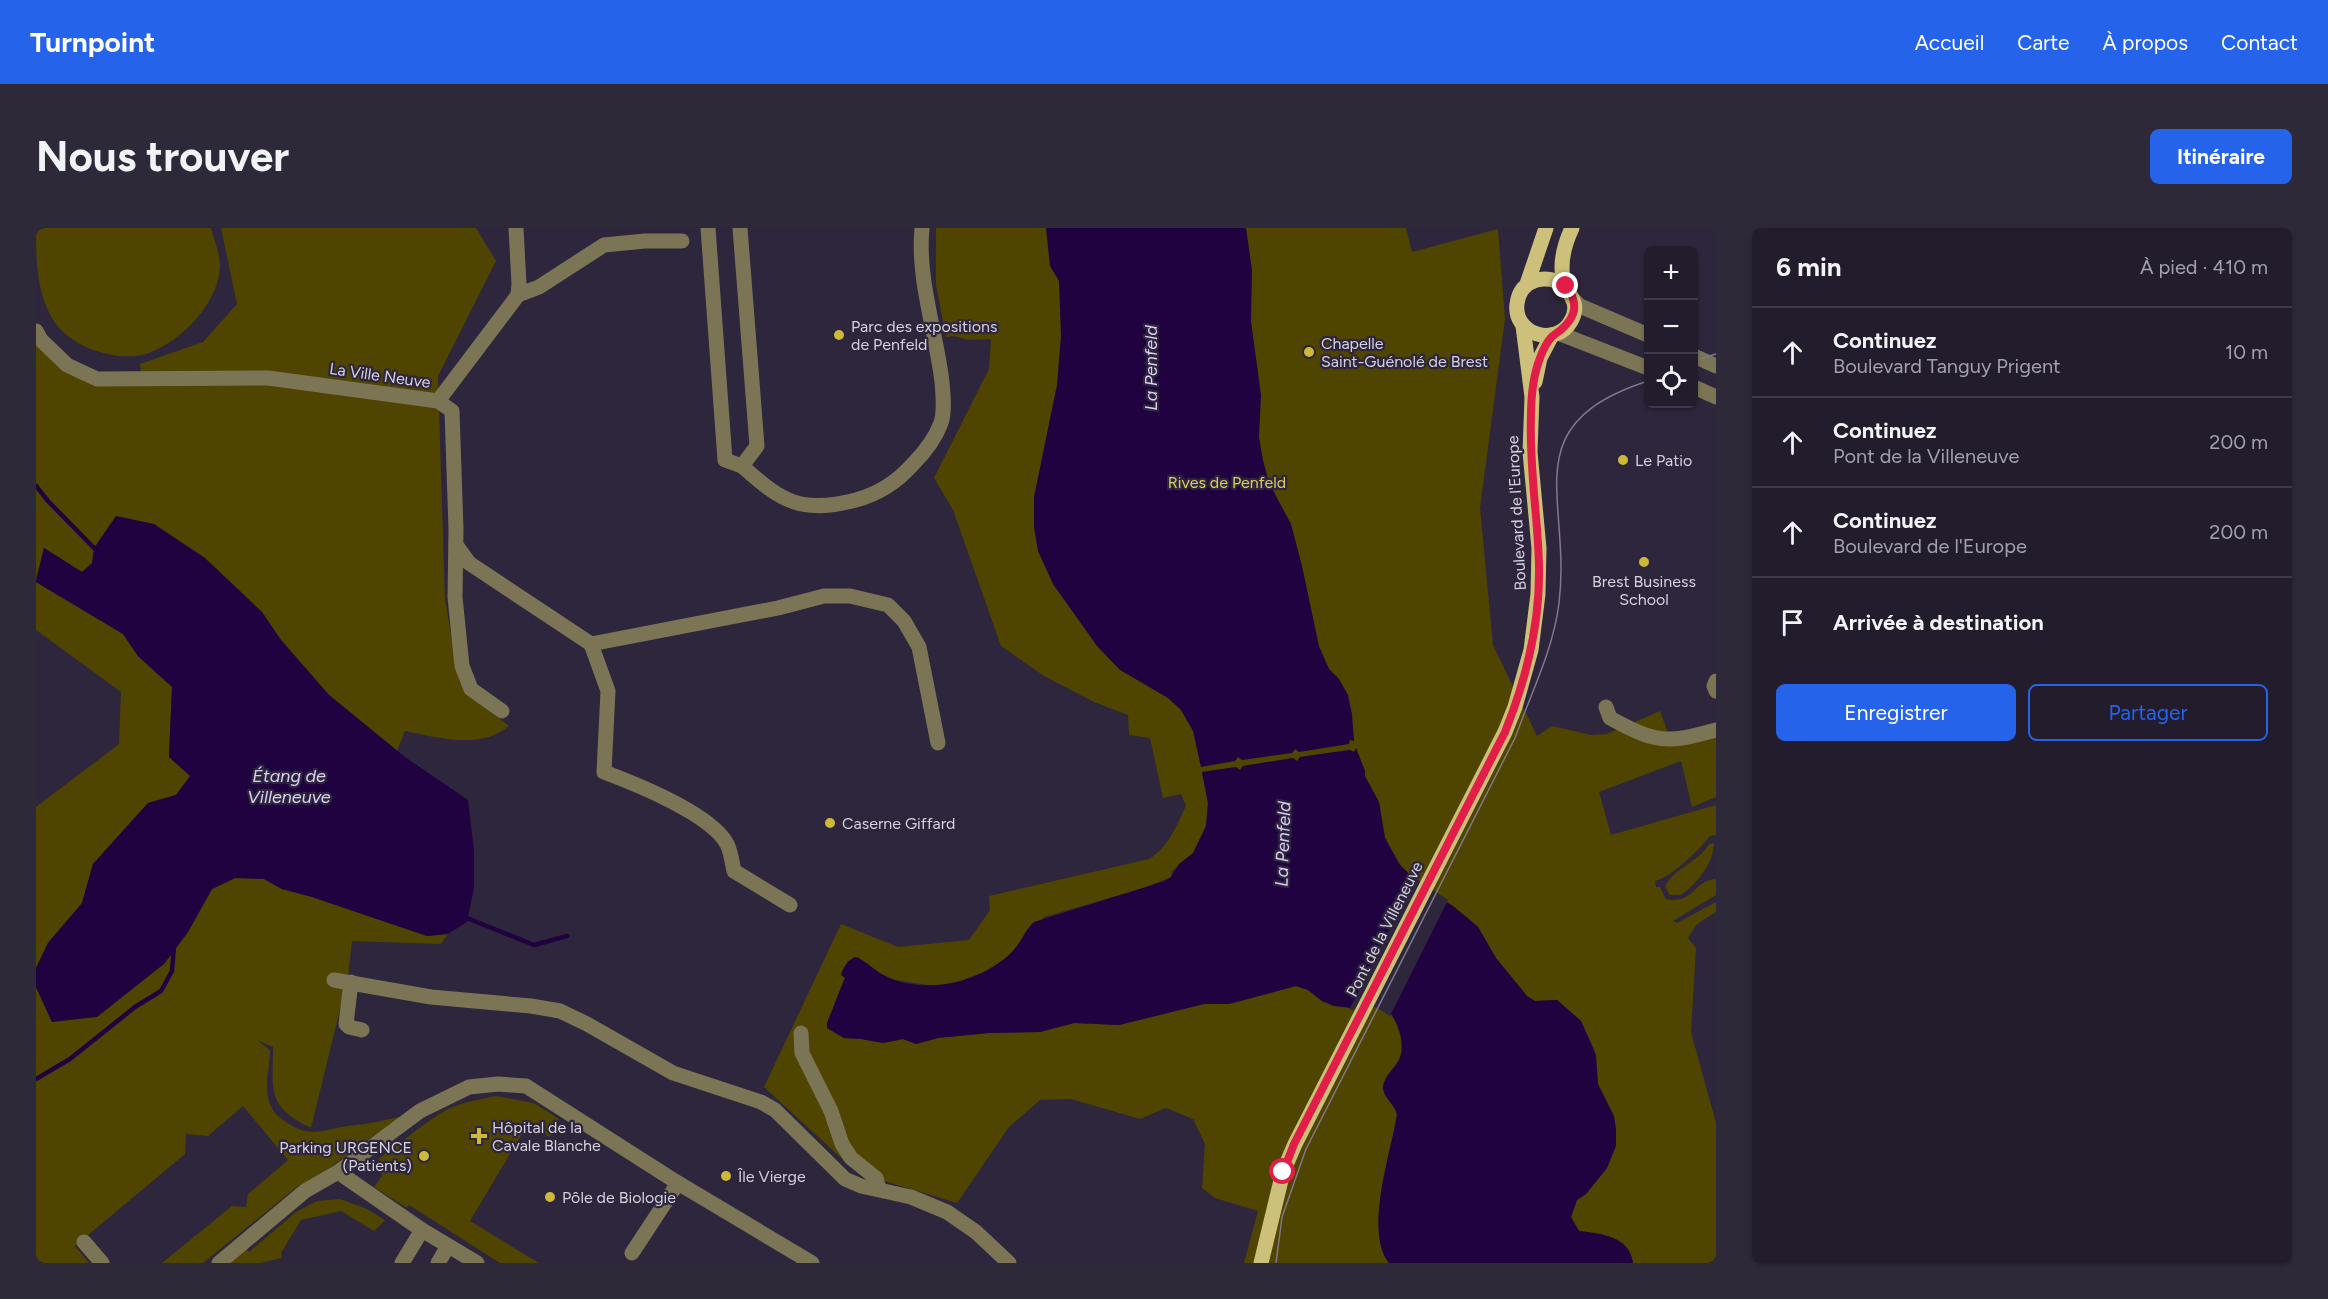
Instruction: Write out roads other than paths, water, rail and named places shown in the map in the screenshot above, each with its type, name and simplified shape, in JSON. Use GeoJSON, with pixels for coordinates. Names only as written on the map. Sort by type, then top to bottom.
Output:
{"type":"FeatureCollection","features":[{"type":"Feature","properties":{"kind":"main road","name":"Boulevard de l'Europe"},"geometry":{"type":"LineString","coordinates":[[1505,732],[1515,707],[1531,650],[1538,594],[1539,548],[1530,452],[1532,397],[1523,326],[1518,318],[1517,300],[1527,284],[1546,228]]}},
{"type":"Feature","properties":{"kind":"main road","name":"Boulevard de l'Europe"},"geometry":{"type":"LineString","coordinates":[[1532,397],[1540,358],[1555,334],[1570,322],[1574,307],[1563,278],[1565,246],[1572,228]]}},
{"type":"Feature","properties":{"kind":"main road"},"geometry":{"type":"LineString","coordinates":[[1527,284],[1543,278],[1551,279],[1570,293]]}},
{"type":"Feature","properties":{"kind":"main road"},"geometry":{"type":"LineString","coordinates":[[1523,326],[1536,335],[1555,334]]}},
{"type":"Feature","properties":{"kind":"main road","name":"Pont de la Villeneuve"},"geometry":{"type":"LineString","coordinates":[[1261,1263],[1283,1172],[1294,1144],[1505,732]]}},
{"type":"Feature","properties":{"kind":"street"},"geometry":{"type":"LineString","coordinates":[[438,401],[518,295],[516,228]]}},
{"type":"Feature","properties":{"kind":"street"},"geometry":{"type":"LineString","coordinates":[[708,228],[725,460],[742,466],[765,486],[791,503],[832,506],[869,496],[901,477],[927,449],[942,421],[943,393],[938,351],[924,279],[922,228]]}},
{"type":"Feature","properties":{"kind":"street"},"geometry":{"type":"LineString","coordinates":[[740,228],[757,446],[742,466]]}},
{"type":"Feature","properties":{"kind":"street"},"geometry":{"type":"LineString","coordinates":[[518,295],[539,287],[604,245],[645,241],[682,241]]}},
{"type":"Feature","properties":{"kind":"street"},"geometry":{"type":"LineString","coordinates":[[1570,293],[1580,306],[1644,333]]}},
{"type":"Feature","properties":{"kind":"street","name":"La Ville Neuve"},"geometry":{"type":"LineString","coordinates":[[36,331],[41,340],[67,365],[97,379],[268,378],[438,401],[452,411],[456,545],[455,597],[462,666],[471,689],[502,711]]}},
{"type":"Feature","properties":{"kind":"street"},"geometry":{"type":"LineString","coordinates":[[1555,334],[1644,367]]}},
{"type":"Feature","properties":{"kind":"street"},"geometry":{"type":"LineString","coordinates":[[1698,358],[1716,366]]}},
{"type":"Feature","properties":{"kind":"street"},"geometry":{"type":"LineString","coordinates":[[1698,389],[1716,397]]}},
{"type":"Feature","properties":{"kind":"street"},"geometry":{"type":"LineString","coordinates":[[456,545],[470,563],[591,644],[608,691],[604,772],[638,785],[711,824],[727,844],[734,871],[790,905]]}},
{"type":"Feature","properties":{"kind":"street"},"geometry":{"type":"LineString","coordinates":[[591,644],[778,608],[824,596],[850,596],[888,605],[904,621],[919,647],[938,743]]}},
{"type":"Feature","properties":{"kind":"street"},"geometry":{"type":"LineString","coordinates":[[1716,681],[1714,686],[1716,692]]}},
{"type":"Feature","properties":{"kind":"street"},"geometry":{"type":"LineString","coordinates":[[1606,707],[1610,718],[1642,735],[1665,741],[1683,740],[1716,730]]}},
{"type":"Feature","properties":{"kind":"street"},"geometry":{"type":"LineString","coordinates":[[334,980],[431,997],[531,1006],[560,1011],[673,1073],[761,1102],[775,1110],[845,1179],[861,1186],[911,1197],[947,1212],[976,1232],[1009,1263]]}},
{"type":"Feature","properties":{"kind":"street"},"geometry":{"type":"LineString","coordinates":[[351,982],[345,1024],[362,1030]]}},
{"type":"Feature","properties":{"kind":"street"},"geometry":{"type":"LineString","coordinates":[[801,1033],[802,1053],[831,1111],[842,1144],[851,1158],[876,1178],[879,1190]]}},
{"type":"Feature","properties":{"kind":"street"},"geometry":{"type":"LineString","coordinates":[[219,1263],[305,1191],[338,1172],[420,1111],[469,1087],[498,1084],[526,1086],[796,1259],[812,1263]]}},
{"type":"Feature","properties":{"kind":"street"},"geometry":{"type":"LineString","coordinates":[[338,1172],[422,1230],[477,1263]]}},
{"type":"Feature","properties":{"kind":"street"},"geometry":{"type":"LineString","coordinates":[[632,1253],[678,1183]]}},
{"type":"Feature","properties":{"kind":"street"},"geometry":{"type":"LineString","coordinates":[[402,1263],[422,1230]]}},
{"type":"Feature","properties":{"kind":"street"},"geometry":{"type":"LineString","coordinates":[[84,1242],[102,1263]]}},
{"type":"Feature","properties":{"kind":"street"},"geometry":{"type":"LineString","coordinates":[[438,1263],[448,1246]]}},
{"type":"Feature","properties":{"kind":"water","name":"Rives de Penfeld"},"geometry":{"type":"Polygon","coordinates":[[[1046,228],[1246,228],[1252,270],[1251,321],[1261,395],[1259,437],[1263,460],[1269,483],[1291,524],[1319,646],[1329,669],[1339,679],[1348,695],[1354,741],[1350,740],[1349,744],[1299,752],[1295,749],[1292,753],[1242,760],[1238,757],[1235,761],[1201,767],[1193,731],[1181,710],[1168,698],[1120,670],[1097,646],[1053,584],[1038,551],[1034,527],[1034,497],[1057,385],[1061,336],[1059,281],[1050,266],[1046,228]]]}},
{"type":"Feature","properties":{"kind":"water","name":"Étang de Villeneuve"},"geometry":{"type":"Polygon","coordinates":[[[116,516],[154,524],[205,558],[262,612],[281,640],[329,695],[405,757],[468,800],[474,851],[474,888],[467,922],[448,934],[427,936],[282,889],[264,879],[235,878],[212,889],[188,932],[164,964],[97,1017],[52,1022],[36,987],[36,968],[48,943],[82,903],[93,864],[148,803],[176,795],[190,776],[169,757],[172,687],[138,656],[123,634],[36,582],[44,548],[82,572],[92,563],[94,548],[116,516]]]}},
{"type":"Feature","properties":{"kind":"water","name":"La Penfeld"},"geometry":{"type":"Polygon","coordinates":[[[1356,748],[1365,776],[1379,802],[1385,838],[1399,864],[1424,888],[1453,906],[1478,927],[1496,958],[1527,996],[1535,1001],[1557,1000],[1581,1021],[1596,1055],[1598,1084],[1614,1116],[1616,1146],[1607,1168],[1586,1194],[1577,1200],[1571,1217],[1579,1231],[1605,1235],[1620,1242],[1631,1254],[1633,1263],[1389,1263],[1382,1249],[1379,1212],[1381,1191],[1397,1115],[1383,1086],[1387,1076],[1398,1062],[1402,1047],[1397,1024],[1383,1006],[1351,1008],[1334,1006],[1322,1001],[1308,990],[1296,986],[1229,1004],[1204,1004],[1119,1025],[1074,1023],[1040,1032],[988,1033],[938,1038],[916,1044],[903,1039],[883,1043],[844,1038],[827,1028],[845,978],[841,975],[842,972],[848,962],[855,957],[885,976],[904,983],[936,985],[968,979],[998,964],[1010,954],[1034,922],[1165,881],[1171,877],[1179,864],[1193,853],[1206,826],[1208,803],[1202,772],[1236,767],[1240,770],[1243,766],[1293,758],[1297,761],[1300,757],[1350,750],[1354,752],[1356,748]]]}},
{"type":"Feature","properties":{"kind":"waterway"},"geometry":{"type":"LineString","coordinates":[[36,486],[94,548]]}},
{"type":"Feature","properties":{"kind":"waterway"},"geometry":{"type":"LineString","coordinates":[[462,916],[534,945],[567,936]]}},
{"type":"Feature","properties":{"kind":"waterway"},"geometry":{"type":"LineString","coordinates":[[36,1079],[70,1059],[135,1007],[161,991],[172,971],[174,946]]}},
{"type":"Feature","properties":{"kind":"tram line"},"geometry":{"type":"LineString","coordinates":[[1698,360],[1716,354]]}},
{"type":"Feature","properties":{"kind":"tram line"},"geometry":{"type":"LineString","coordinates":[[1276,1263],[1282,1217],[1306,1149],[1515,738],[1547,655],[1559,603],[1561,565],[1557,469],[1564,443],[1579,419],[1606,399],[1644,383]]}},
{"type":"Feature","properties":{"kind":"place","name":"Parc des expositions de Penfeld"},"geometry":{"type":"Point","coordinates":[839,335]}},
{"type":"Feature","properties":{"kind":"place","name":"Chapelle Saint-Guénolé de Brest"},"geometry":{"type":"Point","coordinates":[1309,352]}},
{"type":"Feature","properties":{"kind":"place","name":"Le Patio"},"geometry":{"type":"Point","coordinates":[1623,460]}},
{"type":"Feature","properties":{"kind":"place","name":"Brest Business School"},"geometry":{"type":"Point","coordinates":[1644,562]}},
{"type":"Feature","properties":{"kind":"place","name":"Caserne Giffard"},"geometry":{"type":"Point","coordinates":[830,823]}},
{"type":"Feature","properties":{"kind":"place","name":"Hôpital de la Cavale Blanche"},"geometry":{"type":"Point","coordinates":[479,1136]}},
{"type":"Feature","properties":{"kind":"place","name":"Parking URGENCE (Patients)"},"geometry":{"type":"Point","coordinates":[424,1156]}},
{"type":"Feature","properties":{"kind":"place","name":"Île Vierge"},"geometry":{"type":"Point","coordinates":[726,1176]}},
{"type":"Feature","properties":{"kind":"place","name":"Pôle de Biologie"},"geometry":{"type":"Point","coordinates":[550,1197]}}]}
